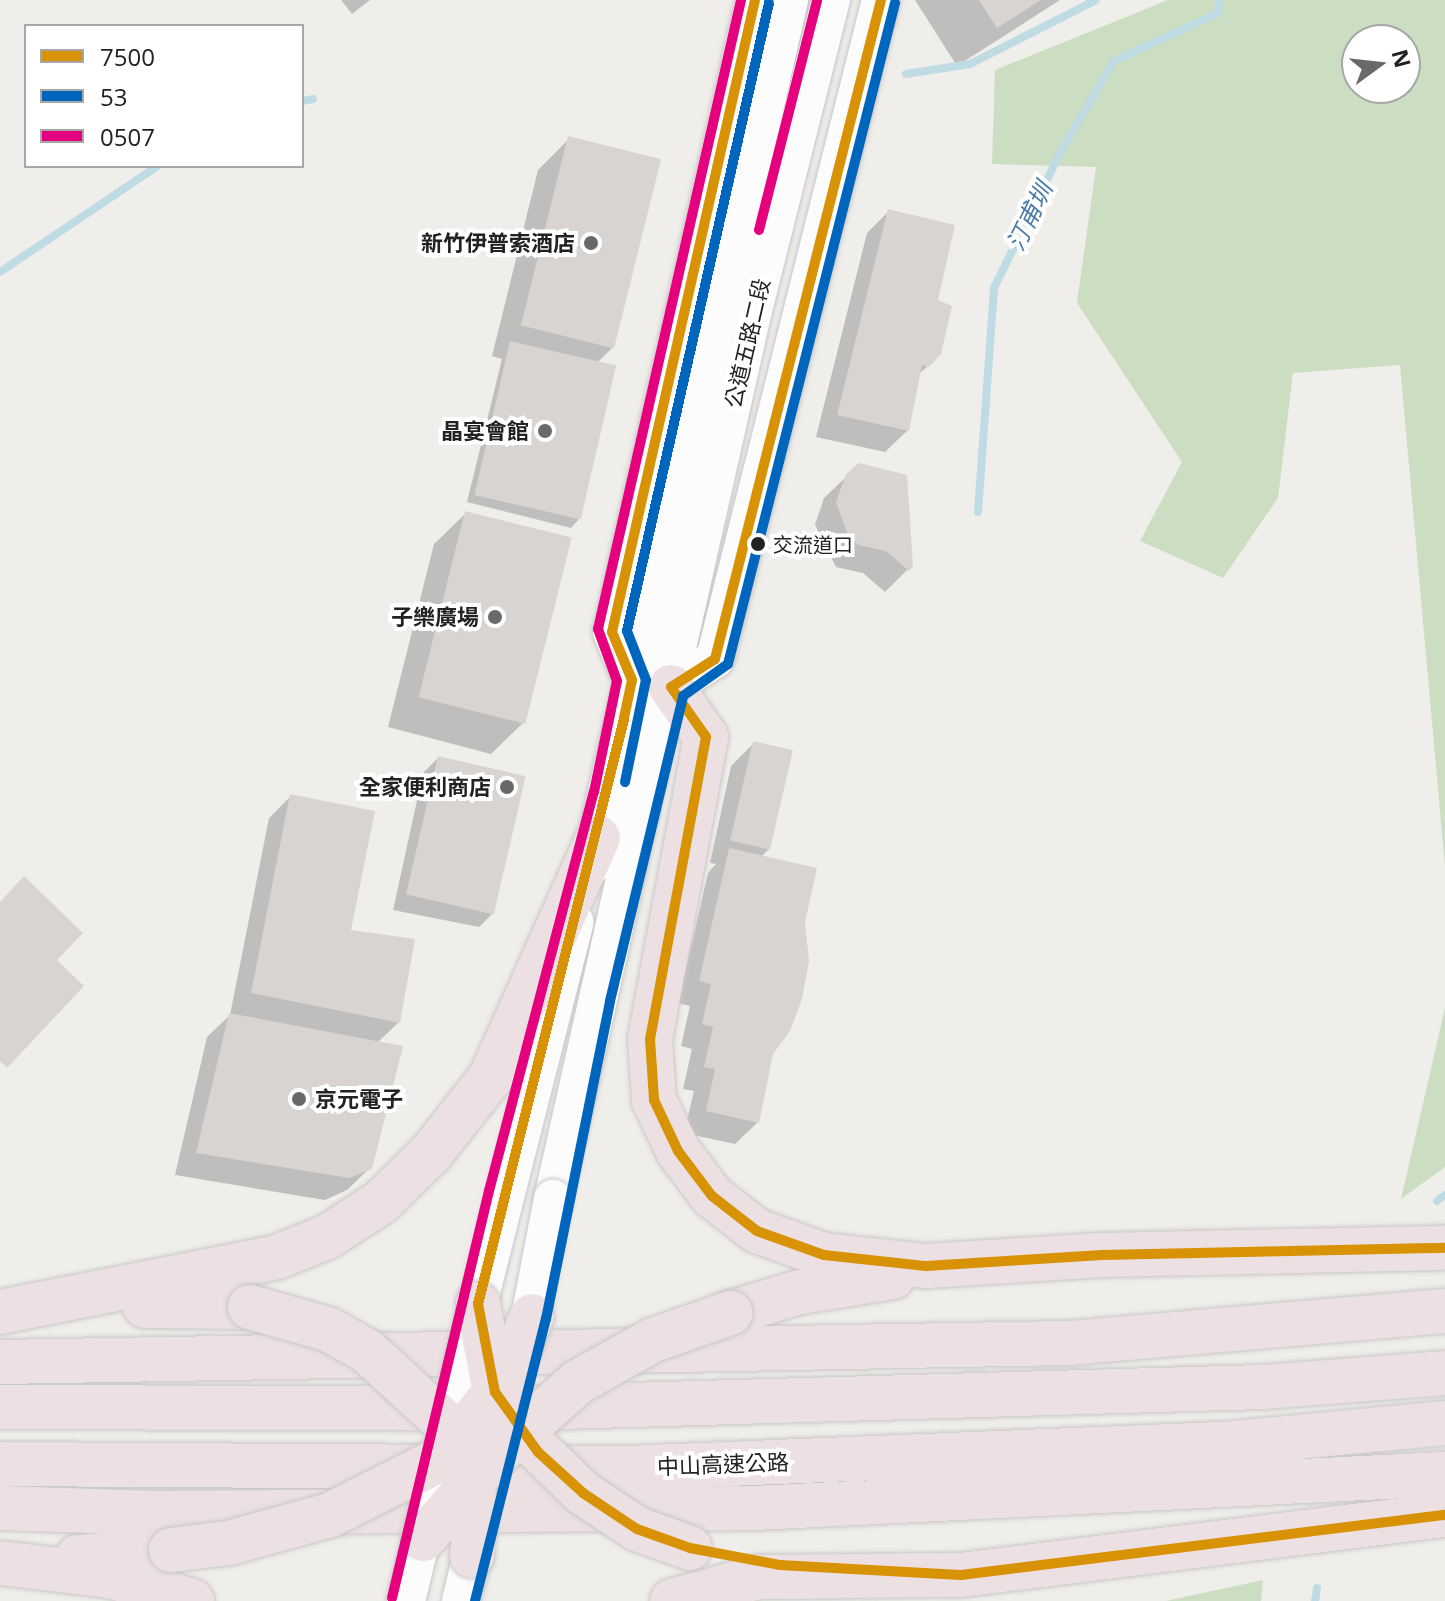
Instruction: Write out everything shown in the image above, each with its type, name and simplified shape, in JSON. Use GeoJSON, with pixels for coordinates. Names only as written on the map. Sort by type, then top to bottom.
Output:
{"type":"FeatureCollection","features":[{"type":"Feature","properties":{"kind":"highway"},"geometry":{"type":"LineString","coordinates":[[652,684],[706,737],[650,1039],[654,1100],[678,1151],[712,1196],[757,1231],[824,1255],[926,1266],[1102,1255],[1445,1248]]}},
{"type":"Feature","properties":{"kind":"highway"},"geometry":{"type":"LineString","coordinates":[[0,1312],[277,1257],[327,1237],[381,1202],[431,1153],[491,1077],[598,838]]}},
{"type":"Feature","properties":{"kind":"highway"},"geometry":{"type":"LineString","coordinates":[[6,1564],[229,1543],[330,1515],[480,1438],[653,1340],[800,1292],[885,1280],[926,1266]]}},
{"type":"Feature","properties":{"kind":"highway"},"geometry":{"type":"LineString","coordinates":[[0,1312],[173,1304],[250,1307],[328,1329],[367,1351],[480,1438],[593,1500],[637,1529],[690,1548],[780,1565],[961,1575]]}},
{"type":"Feature","properties":{"kind":"highway"},"geometry":{"type":"LineString","coordinates":[[472,1556],[480,1438],[478,1304]]}},
{"type":"Feature","properties":{"kind":"highway"},"geometry":{"type":"LineString","coordinates":[[0,1362],[1070,1343],[1445,1311]]}},
{"type":"Feature","properties":{"kind":"highway"},"geometry":{"type":"LineString","coordinates":[[423,1539],[480,1438],[532,1316]]}},
{"type":"Feature","properties":{"kind":"highway"},"geometry":{"type":"LineString","coordinates":[[0,1407],[322,1411],[700,1406],[1264,1387],[1445,1373]]}},
{"type":"Feature","properties":{"kind":"highway","name":"中山高速公路"},"geometry":{"type":"LineString","coordinates":[[0,1464],[627,1468],[1223,1444],[1445,1423]]}},
{"type":"Feature","properties":{"kind":"highway"},"geometry":{"type":"LineString","coordinates":[[0,1508],[157,1513],[755,1508],[1445,1474]]}},
{"type":"Feature","properties":{"kind":"highway"},"geometry":{"type":"LineString","coordinates":[[672,1601],[758,1577],[961,1575],[1445,1515]]}},
{"type":"Feature","properties":{"kind":"highway"},"geometry":{"type":"LineString","coordinates":[[6,1564],[110,1576],[192,1601]]}},
{"type":"Feature","properties":{"kind":"street"},"geometry":{"type":"LineString","coordinates":[[652,684],[612,632],[755,0]]}},
{"type":"Feature","properties":{"kind":"street","name":"公道五路二段"},"geometry":{"type":"LineString","coordinates":[[532,1316],[652,684],[789,0]]}},
{"type":"Feature","properties":{"kind":"street","name":"公道五路二段"},"geometry":{"type":"LineString","coordinates":[[478,1304],[503,1194],[598,838],[652,684],[753,310],[831,0]]}},
{"type":"Feature","properties":{"kind":"street","name":"公道五路二段"},"geometry":{"type":"LineString","coordinates":[[652,684],[715,659],[881,0]]}},
{"type":"Feature","properties":{"kind":"street"},"geometry":{"type":"LineString","coordinates":[[406,1601],[423,1539]]}},
{"type":"Feature","properties":{"kind":"street"},"geometry":{"type":"LineString","coordinates":[[461,1601],[472,1556]]}},
{"type":"Feature","properties":{"kind":"green space"},"geometry":{"type":"Polygon","coordinates":[[[1168,0],[1445,0],[1445,867],[1400,365],[1293,373],[1278,498],[1223,578],[1140,541],[1182,462],[1077,303],[1096,167],[992,164],[995,70],[1168,0]]]}},
{"type":"Feature","properties":{"kind":"green space"},"geometry":{"type":"Polygon","coordinates":[[[1445,1008],[1445,1167],[1401,1199],[1445,1008]]]}},
{"type":"Feature","properties":{"kind":"green space"},"geometry":{"type":"Polygon","coordinates":[[[1263,1580],[1261,1601],[1166,1601],[1263,1580]]]}},
{"type":"Feature","properties":{"kind":"building"},"geometry":{"type":"Polygon","coordinates":[[[979,0],[1041,0],[997,28],[979,0]]]}},
{"type":"Feature","properties":{"kind":"building","name":"新竹伊普索酒店"},"geometry":{"type":"Polygon","coordinates":[[[568,136],[661,159],[614,348],[521,325],[568,136]]]}},
{"type":"Feature","properties":{"kind":"building"},"geometry":{"type":"Polygon","coordinates":[[[888,209],[955,225],[938,300],[952,306],[941,354],[929,367],[922,365],[909,431],[837,415],[888,209]]]}},
{"type":"Feature","properties":{"kind":"building","name":"晶宴會館"},"geometry":{"type":"Polygon","coordinates":[[[510,341],[616,366],[581,519],[474,495],[510,341]]]}},
{"type":"Feature","properties":{"kind":"building"},"geometry":{"type":"Polygon","coordinates":[[[859,463],[907,475],[913,566],[909,571],[886,551],[858,545],[847,533],[836,502],[846,474],[859,463]]]}},
{"type":"Feature","properties":{"kind":"building","name":"子樂廣場"},"geometry":{"type":"Polygon","coordinates":[[[465,511],[572,538],[525,724],[419,697],[465,511]]]}},
{"type":"Feature","properties":{"kind":"building"},"geometry":{"type":"Polygon","coordinates":[[[753,741],[793,750],[770,850],[730,840],[753,741]]]}},
{"type":"Feature","properties":{"kind":"building"},"geometry":{"type":"Polygon","coordinates":[[[438,756],[526,776],[494,915],[406,894],[438,756]]]}},
{"type":"Feature","properties":{"kind":"building"},"geometry":{"type":"Polygon","coordinates":[[[290,794],[375,811],[351,930],[415,939],[400,1023],[251,993],[290,794]]]}},
{"type":"Feature","properties":{"kind":"building"},"geometry":{"type":"Polygon","coordinates":[[[729,848],[817,868],[805,922],[809,961],[802,999],[790,1031],[773,1054],[759,1123],[706,1111],[715,1069],[704,1067],[713,1027],[702,1024],[711,984],[699,981],[729,848]]]}},
{"type":"Feature","properties":{"kind":"building"},"geometry":{"type":"Polygon","coordinates":[[[24,876],[83,933],[57,960],[84,986],[7,1068],[0,1061],[0,902],[24,876]]]}},
{"type":"Feature","properties":{"kind":"building","name":"京元電子"},"geometry":{"type":"Polygon","coordinates":[[[229,1013],[403,1046],[372,1169],[349,1178],[196,1153],[229,1013]]]}},
{"type":"Feature","properties":{"kind":"waterway"},"geometry":{"type":"LineString","coordinates":[[906,74],[970,64],[1096,0]]}},
{"type":"Feature","properties":{"kind":"waterway","name":"汀甫圳"},"geometry":{"type":"LineString","coordinates":[[978,512],[994,288],[1061,151],[1114,61],[1218,13],[1219,0]]}},
{"type":"Feature","properties":{"kind":"waterway"},"geometry":{"type":"LineString","coordinates":[[304,101],[313,99]]}},
{"type":"Feature","properties":{"kind":"waterway"},"geometry":{"type":"LineString","coordinates":[[0,272],[155,168]]}},
{"type":"Feature","properties":{"kind":"waterway"},"geometry":{"type":"LineString","coordinates":[[1437,1201],[1445,1195]]}},
{"type":"Feature","properties":{"kind":"waterway"},"geometry":{"type":"LineString","coordinates":[[1315,1601],[1317,1588]]}},
{"type":"Feature","properties":{"kind":"transit line","name":"0507"},"geometry":{"type":"LineString","coordinates":[[392,1598],[489,1191],[594,792],[617,681],[598,629],[741,0]]}},
{"type":"Feature","properties":{"kind":"transit line","name":"7500"},"geometry":{"type":"LineString","coordinates":[[755,0],[612,632],[632,680],[624,719],[478,1304],[495,1392],[538,1452],[583,1493],[637,1529],[690,1548],[780,1565],[961,1575],[1445,1515]]}},
{"type":"Feature","properties":{"kind":"transit line","name":"0507"},"geometry":{"type":"LineString","coordinates":[[759,230],[817,0]]}},
{"type":"Feature","properties":{"kind":"transit line","name":"7500"},"geometry":{"type":"LineString","coordinates":[[881,0],[715,659],[671,687],[706,737],[650,1039],[654,1100],[678,1151],[712,1196],[757,1231],[824,1255],[926,1266],[1102,1255],[1445,1248]]}},
{"type":"Feature","properties":{"kind":"transit line","name":"53"},"geometry":{"type":"LineString","coordinates":[[625,782],[646,680],[627,631],[769,3]]}},
{"type":"Feature","properties":{"kind":"transit line","name":"53"},"geometry":{"type":"LineString","coordinates":[[475,1601],[546,1319],[610,1001],[683,696],[728,664],[895,3]]}},
{"type":"Feature","properties":{"kind":"place","name":"新竹伊普索酒店"},"geometry":{"type":"Point","coordinates":[591,243]}},
{"type":"Feature","properties":{"kind":"place","name":"晶宴會館"},"geometry":{"type":"Point","coordinates":[545,431]}},
{"type":"Feature","properties":{"kind":"place","name":"交流道口"},"geometry":{"type":"Point","coordinates":[758,544]}},
{"type":"Feature","properties":{"kind":"place","name":"子樂廣場"},"geometry":{"type":"Point","coordinates":[495,617]}},
{"type":"Feature","properties":{"kind":"place","name":"全家便利商店"},"geometry":{"type":"Point","coordinates":[507,787]}},
{"type":"Feature","properties":{"kind":"place","name":"京元電子"},"geometry":{"type":"Point","coordinates":[299,1099]}}]}
